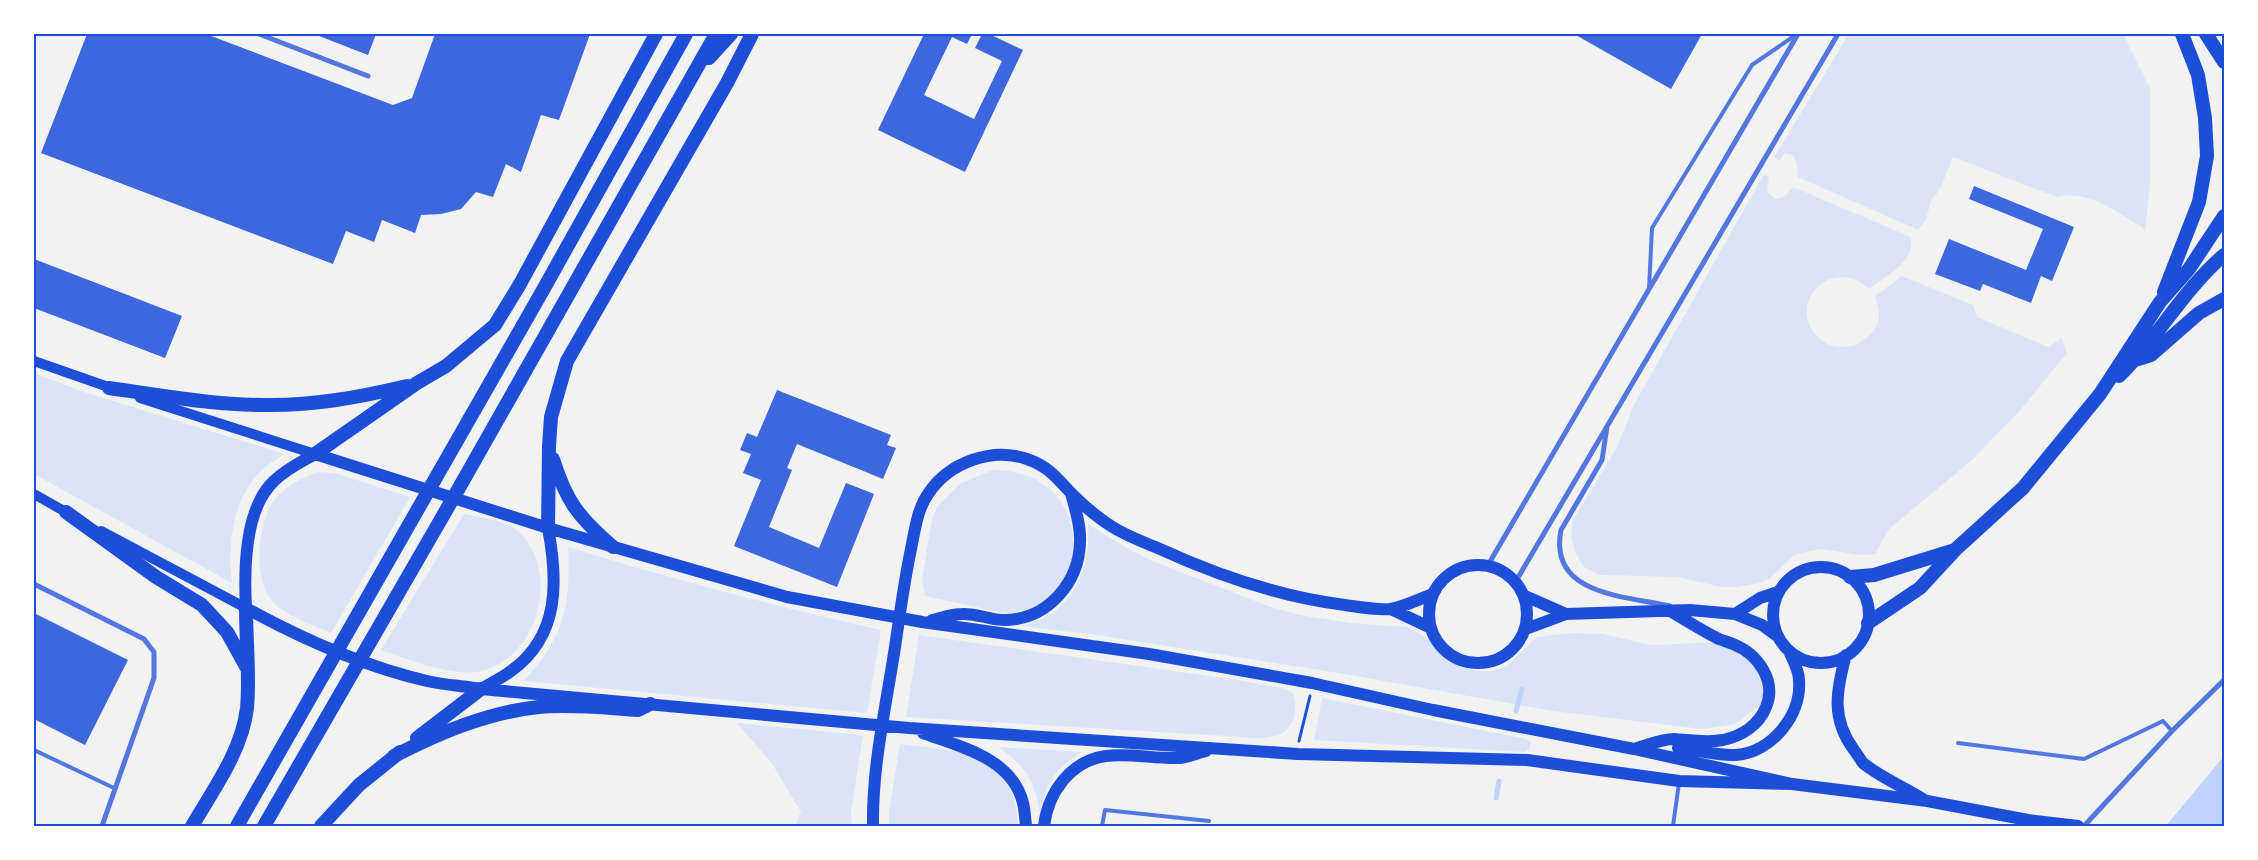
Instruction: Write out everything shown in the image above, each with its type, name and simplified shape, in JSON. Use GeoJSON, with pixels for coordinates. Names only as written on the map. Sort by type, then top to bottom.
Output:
{"type":"FeatureCollection","features":[{"type":"Feature","properties":{"kind":"highway"},"geometry":{"type":"LineString","coordinates":[[315,454],[417,383],[446,366],[494,325],[525,275],[656,34]]}},
{"type":"Feature","properties":{"kind":"highway"},"geometry":{"type":"LineString","coordinates":[[668,65],[679,34]]}},
{"type":"Feature","properties":{"kind":"highway"},"geometry":{"type":"LineString","coordinates":[[236,826],[543,290],[686,34]]}},
{"type":"Feature","properties":{"kind":"highway"},"geometry":{"type":"LineString","coordinates":[[264,826],[479,454],[716,34]]}},
{"type":"Feature","properties":{"kind":"highway"},"geometry":{"type":"LineString","coordinates":[[693,75],[731,34]]}},
{"type":"Feature","properties":{"kind":"highway"},"geometry":{"type":"LineString","coordinates":[[548,528],[551,417],[567,360],[727,83],[752,34]]}},
{"type":"Feature","properties":{"kind":"highway"},"geometry":{"type":"LineString","coordinates":[[2160,302],[2199,202],[2206,156],[2205,118],[2198,75],[2182,34]]}},
{"type":"Feature","properties":{"kind":"highway"},"geometry":{"type":"LineString","coordinates":[[2206,34],[2224,62]]}},
{"type":"Feature","properties":{"kind":"highway"},"geometry":{"type":"LineString","coordinates":[[1868,623],[1920,588],[1956,549],[2023,488],[2100,394],[2160,302],[2189,269],[2224,216]]}},
{"type":"Feature","properties":{"kind":"highway"},"geometry":{"type":"LineString","coordinates":[[2100,394],[2135,360],[2204,274],[2224,255]]}},
{"type":"Feature","properties":{"kind":"highway"},"geometry":{"type":"LineString","coordinates":[[2135,360],[2151,355],[2199,314],[2224,299]]}},
{"type":"Feature","properties":{"kind":"highway"},"geometry":{"type":"LineString","coordinates":[[109,388],[206,402],[265,406],[362,397],[417,383]]}},
{"type":"Feature","properties":{"kind":"highway"},"geometry":{"type":"LineString","coordinates":[[549,446],[562,488],[577,513],[590,528],[612,547]]}},
{"type":"Feature","properties":{"kind":"highway"},"geometry":{"type":"LineString","coordinates":[[66,512],[156,577],[202,605],[227,632],[247,668]]}},
{"type":"Feature","properties":{"kind":"highway"},"geometry":{"type":"LineString","coordinates":[[1850,577],[1874,575],[1956,549]]}},
{"type":"Feature","properties":{"kind":"highway"},"geometry":{"type":"LineString","coordinates":[[192,826],[231,759],[241,733],[247,709],[246,608]]}},
{"type":"Feature","properties":{"kind":"highway"},"geometry":{"type":"LineString","coordinates":[[321,826],[359,785],[481,689]]}},
{"type":"Feature","properties":{"kind":"highway"},"geometry":{"type":"LineString","coordinates":[[394,756],[430,738],[497,715],[538,707],[638,710],[650,704]]}},
{"type":"Feature","properties":{"kind":"main road"},"geometry":{"type":"LineString","coordinates":[[34,360],[109,388],[548,528],[787,597],[922,622],[1149,654],[1312,683],[1433,710],[1634,749],[1792,784],[1927,801],[2051,825],[2078,826]]}},
{"type":"Feature","properties":{"kind":"main road"},"geometry":{"type":"LineString","coordinates":[[246,608],[245,555],[249,533],[261,499],[272,482],[290,467],[315,454]]}},
{"type":"Feature","properties":{"kind":"main road"},"geometry":{"type":"LineString","coordinates":[[873,826],[872,805],[879,753],[905,576],[918,515],[927,494],[938,481],[953,469],[972,460],[991,456],[1009,456],[1026,459],[1043,466],[1057,476],[1071,493],[1093,514],[1118,531],[1182,559],[1246,583],[1317,602],[1392,609],[1431,628]]}},
{"type":"Feature","properties":{"kind":"main road"},"geometry":{"type":"LineString","coordinates":[[922,622],[962,614],[1006,620],[1024,618],[1041,611],[1054,601],[1074,575],[1079,559],[1079,523],[1071,493]]}},
{"type":"Feature","properties":{"kind":"main road"},"geometry":{"type":"LineString","coordinates":[[34,494],[246,608],[321,646],[372,666],[429,682],[481,689],[906,728],[1298,754],[1527,760],[1679,781],[1792,784]]}},
{"type":"Feature","properties":{"kind":"main road"},"geometry":{"type":"LineString","coordinates":[[481,689],[511,671],[528,656],[540,640],[549,620],[555,579],[548,528]]}},
{"type":"Feature","properties":{"kind":"main road"},"geometry":{"type":"LineString","coordinates":[[1475,564],[1488,565],[1504,571],[1516,581],[1525,596],[1528,613],[1526,629],[1520,642],[1499,659],[1485,663],[1471,663],[1458,659],[1446,652],[1437,641],[1431,628],[1429,605],[1440,582],[1451,572],[1475,564]]}},
{"type":"Feature","properties":{"kind":"main road"},"geometry":{"type":"LineString","coordinates":[[1634,749],[1668,746],[1735,755],[1751,752],[1768,742],[1783,729],[1794,714],[1800,694],[1799,677],[1789,651],[1778,636],[1773,621],[1773,607],[1778,592],[1786,581],[1797,573],[1810,568],[1824,567],[1838,570],[1850,577],[1859,586],[1866,598],[1868,610],[1868,623],[1864,636],[1856,647],[1846,655],[1832,661],[1817,662],[1802,659],[1789,651]]}},
{"type":"Feature","properties":{"kind":"main road"},"geometry":{"type":"LineString","coordinates":[[1735,614],[1760,598],[1778,592]]}},
{"type":"Feature","properties":{"kind":"main road"},"geometry":{"type":"LineString","coordinates":[[1392,609],[1433,594]]}},
{"type":"Feature","properties":{"kind":"main road"},"geometry":{"type":"LineString","coordinates":[[1525,596],[1566,614]]}},
{"type":"Feature","properties":{"kind":"main road"},"geometry":{"type":"LineString","coordinates":[[1526,629],[1566,614],[1690,610],[1735,614],[1762,625],[1778,636]]}},
{"type":"Feature","properties":{"kind":"main road"},"geometry":{"type":"LineString","coordinates":[[1634,749],[1672,739],[1706,742],[1738,735],[1752,727],[1762,717],[1768,704],[1770,692],[1768,679],[1754,658],[1745,650],[1719,639],[1670,611]]}},
{"type":"Feature","properties":{"kind":"main road"},"geometry":{"type":"LineString","coordinates":[[1846,655],[1839,682],[1837,701],[1840,724],[1848,741],[1863,762],[1927,801]]}},
{"type":"Feature","properties":{"kind":"main road"},"geometry":{"type":"LineString","coordinates":[[906,728],[975,752],[991,760],[1016,785],[1023,802],[1026,826]]}},
{"type":"Feature","properties":{"kind":"main road"},"geometry":{"type":"LineString","coordinates":[[1044,826],[1046,808],[1060,783],[1071,772],[1087,761],[1107,756],[1181,758],[1219,748]]}},
{"type":"Feature","properties":{"kind":"street"},"geometry":{"type":"LineString","coordinates":[[259,34],[368,76]]}},
{"type":"Feature","properties":{"kind":"street"},"geometry":{"type":"LineString","coordinates":[[1488,565],[1797,34]]}},
{"type":"Feature","properties":{"kind":"street"},"geometry":{"type":"LineString","coordinates":[[1516,581],[1838,34]]}},
{"type":"Feature","properties":{"kind":"street"},"geometry":{"type":"LineString","coordinates":[[1608,422],[1602,460],[1561,530],[1558,542],[1564,565],[1578,581],[1596,590],[1690,610]]}},
{"type":"Feature","properties":{"kind":"street"},"geometry":{"type":"LineString","coordinates":[[34,584],[144,639],[154,652],[154,678],[102,826]]}},
{"type":"Feature","properties":{"kind":"street"},"geometry":{"type":"LineString","coordinates":[[2084,826],[2172,731],[2224,680]]}},
{"type":"Feature","properties":{"kind":"lane"},"geometry":{"type":"LineString","coordinates":[[1648,291],[1652,228],[1752,65],[1797,34]]}},
{"type":"Feature","properties":{"kind":"lane"},"geometry":{"type":"LineString","coordinates":[[1958,743],[2084,758],[2163,721],[2172,731]]}},
{"type":"Feature","properties":{"kind":"lane"},"geometry":{"type":"LineString","coordinates":[[34,750],[114,788]]}},
{"type":"Feature","properties":{"kind":"lane"},"geometry":{"type":"LineString","coordinates":[[1673,826],[1679,781]]}},
{"type":"Feature","properties":{"kind":"lane"},"geometry":{"type":"LineString","coordinates":[[1102,826],[1105,810],[1209,821]]}},
{"type":"Feature","properties":{"kind":"path"},"geometry":{"type":"LineString","coordinates":[[1298,754],[1312,683]]}},
{"type":"Feature","properties":{"kind":"shaded area"},"geometry":{"type":"Polygon","coordinates":[[[1849,34],[2123,34],[2150,88],[2150,183],[2145,232],[2142,227],[2091,199],[2080,196],[2057,197],[1953,157],[1940,189],[1931,201],[1926,219],[1918,230],[1798,177],[1797,165],[1793,155],[1785,153],[1779,161],[1774,157],[1849,34]]]}},
{"type":"Feature","properties":{"kind":"shaded area"},"geometry":{"type":"Polygon","coordinates":[[[1764,174],[1769,177],[1767,191],[1775,199],[1784,197],[1793,187],[1911,237],[1909,253],[1904,261],[1869,289],[1856,280],[1842,277],[1829,279],[1818,286],[1811,296],[1807,308],[1808,322],[1816,335],[1824,342],[1834,346],[1849,347],[1868,337],[1873,331],[1878,318],[1879,311],[1875,296],[1902,276],[1973,305],[1977,317],[2048,347],[2062,338],[2067,353],[2017,414],[1972,460],[1889,529],[1875,554],[1861,555],[1821,549],[1806,552],[1793,556],[1770,578],[1759,583],[1737,587],[1722,587],[1677,577],[1600,575],[1584,567],[1576,554],[1571,537],[1573,520],[1616,449],[1635,403],[1764,174]]]}},
{"type":"Feature","properties":{"kind":"shaded area"},"geometry":{"type":"Polygon","coordinates":[[[34,373],[84,392],[285,454],[267,465],[254,478],[239,505],[232,536],[232,583],[34,474],[34,373]]]}},
{"type":"Feature","properties":{"kind":"shaded area"},"geometry":{"type":"Polygon","coordinates":[[[993,470],[1028,476],[1053,492],[1068,514],[1073,540],[1069,566],[1057,589],[1036,606],[1007,613],[925,596],[922,580],[932,519],[937,507],[961,483],[993,470]]]}},
{"type":"Feature","properties":{"kind":"shaded area"},"geometry":{"type":"Polygon","coordinates":[[[318,472],[335,473],[410,497],[331,633],[289,614],[274,603],[264,587],[259,561],[265,519],[276,498],[295,482],[318,472]]]}},
{"type":"Feature","properties":{"kind":"shaded area"},"geometry":{"type":"Polygon","coordinates":[[[464,514],[494,520],[516,529],[533,551],[539,571],[541,592],[537,613],[529,633],[517,650],[501,663],[481,671],[457,672],[444,670],[381,650],[464,514]]]}},
{"type":"Feature","properties":{"kind":"shaded area"},"geometry":{"type":"Polygon","coordinates":[[[1088,524],[1150,560],[1273,608],[1300,615],[1350,623],[1407,627],[1427,638],[1447,659],[1461,667],[1477,671],[1491,671],[1507,666],[1537,637],[1571,633],[1603,634],[1651,645],[1720,642],[1732,647],[1761,672],[1764,695],[1760,705],[1735,724],[1702,729],[1552,711],[1339,673],[1103,636],[1022,626],[1048,616],[1068,598],[1076,587],[1085,564],[1088,524]]]}},
{"type":"Feature","properties":{"kind":"shaded area"},"geometry":{"type":"Polygon","coordinates":[[[568,547],[723,592],[881,630],[867,713],[524,681],[548,650],[562,619],[568,586],[568,547]]]}},
{"type":"Feature","properties":{"kind":"shaded area"},"geometry":{"type":"Polygon","coordinates":[[[919,635],[1238,680],[1286,689],[1293,693],[1295,713],[1289,728],[1282,733],[1258,738],[906,717],[919,635]]]}},
{"type":"Feature","properties":{"kind":"shaded area"},"geometry":{"type":"Polygon","coordinates":[[[1322,698],[1526,739],[1531,743],[1529,750],[1524,752],[1314,740],[1322,698]]]}},
{"type":"Feature","properties":{"kind":"shaded area"},"geometry":{"type":"Polygon","coordinates":[[[737,723],[863,735],[851,812],[852,826],[795,826],[801,812],[771,762],[737,723]]]}},
{"type":"Feature","properties":{"kind":"shaded area"},"geometry":{"type":"Polygon","coordinates":[[[900,744],[957,752],[977,758],[987,764],[997,772],[1011,791],[1015,802],[1017,826],[889,826],[889,812],[900,744]]]}},
{"type":"Feature","properties":{"kind":"shaded area"},"geometry":{"type":"Polygon","coordinates":[[[999,747],[1082,752],[1065,764],[1049,784],[1040,812],[1035,790],[1027,775],[999,747]]]}},
{"type":"Feature","properties":{"kind":"water"},"geometry":{"type":"Polygon","coordinates":[[[2224,756],[2224,826],[2166,826],[2224,756]]]}},
{"type":"Feature","properties":{"kind":"building"},"geometry":{"type":"Polygon","coordinates":[[[87,34],[206,34],[393,105],[412,98],[435,34],[590,34],[559,120],[541,115],[521,172],[506,164],[493,197],[476,192],[461,209],[441,214],[421,215],[415,233],[382,220],[374,242],[346,231],[333,264],[41,153],[87,34]]]}},
{"type":"Feature","properties":{"kind":"building"},"geometry":{"type":"Polygon","coordinates":[[[314,34],[376,34],[368,55],[314,34]]]}},
{"type":"Feature","properties":{"kind":"building"},"geometry":{"type":"Polygon","coordinates":[[[924,34],[972,34],[967,44],[952,37],[924,95],[974,119],[1002,61],[975,48],[982,34],[989,34],[1023,50],[965,172],[878,130],[924,34]]]}},
{"type":"Feature","properties":{"kind":"building"},"geometry":{"type":"Polygon","coordinates":[[[1574,34],[1702,34],[1671,89],[1574,34]]]}},
{"type":"Feature","properties":{"kind":"building"},"geometry":{"type":"Polygon","coordinates":[[[1974,186],[2074,227],[2052,281],[2041,276],[2031,303],[1983,284],[1980,291],[1935,274],[1949,239],[2026,270],[2043,229],[1969,199],[1974,186]]]}},
{"type":"Feature","properties":{"kind":"building"},"geometry":{"type":"Polygon","coordinates":[[[34,259],[182,316],[165,358],[34,308],[34,259]]]}},
{"type":"Feature","properties":{"kind":"building"},"geometry":{"type":"Polygon","coordinates":[[[777,390],[891,435],[887,445],[896,448],[883,479],[797,444],[787,468],[792,470],[769,527],[819,548],[846,483],[874,494],[837,587],[734,546],[761,480],[743,473],[751,454],[740,450],[747,433],[757,437],[777,390]]]}},
{"type":"Feature","properties":{"kind":"building"},"geometry":{"type":"Polygon","coordinates":[[[34,613],[128,660],[85,745],[34,719],[34,613]]]}},
{"type":"Feature","properties":{"kind":"waterway"},"geometry":{"type":"LineString","coordinates":[[1516,711],[1522,689]]}},
{"type":"Feature","properties":{"kind":"waterway"},"geometry":{"type":"LineString","coordinates":[[1496,798],[1499,781]]}}]}
